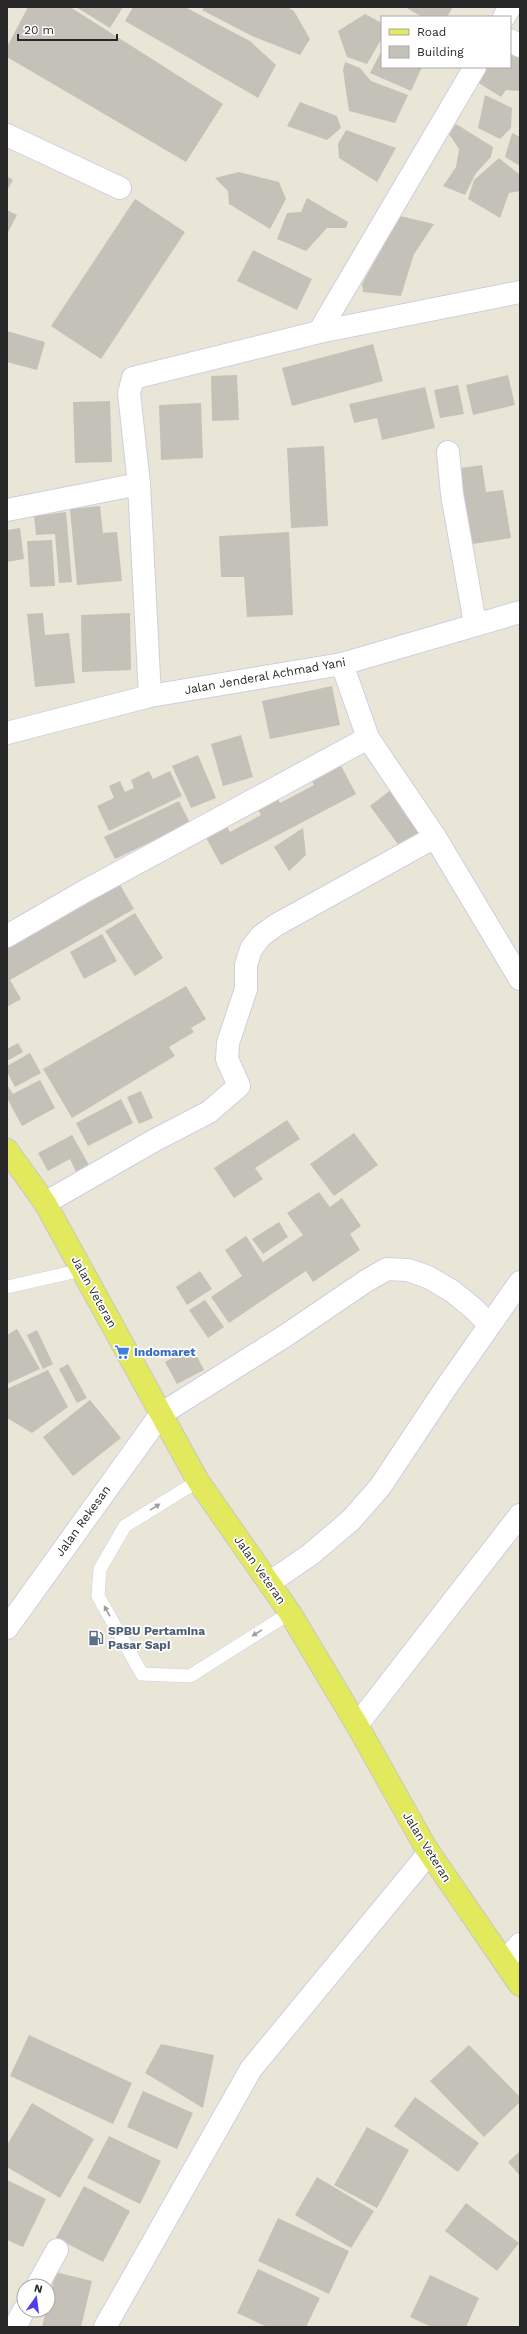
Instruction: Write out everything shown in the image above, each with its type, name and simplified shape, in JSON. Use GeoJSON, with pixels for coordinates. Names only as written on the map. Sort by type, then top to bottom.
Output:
{"type":"FeatureCollection","features":[{"type":"Feature","properties":{"kind":"main road","name":"Jalan Veteran"},"geometry":{"type":"LineString","coordinates":[[7,1150],[45,1203],[198,1481],[290,1613],[357,1725],[429,1853],[505,1961],[520,1985]]}},
{"type":"Feature","properties":{"kind":"street"},"geometry":{"type":"LineString","coordinates":[[505,16],[510,7]]}},
{"type":"Feature","properties":{"kind":"street"},"geometry":{"type":"LineString","coordinates":[[511,41],[520,46]]}},
{"type":"Feature","properties":{"kind":"street"},"geometry":{"type":"LineString","coordinates":[[319,332],[474,68]]}},
{"type":"Feature","properties":{"kind":"street"},"geometry":{"type":"LineString","coordinates":[[7,135],[120,188]]}},
{"type":"Feature","properties":{"kind":"street"},"geometry":{"type":"LineString","coordinates":[[150,696],[139,484],[129,393],[133,378],[319,332],[520,292]]}},
{"type":"Feature","properties":{"kind":"street"},"geometry":{"type":"LineString","coordinates":[[448,452],[452,494],[475,623]]}},
{"type":"Feature","properties":{"kind":"street"},"geometry":{"type":"LineString","coordinates":[[7,510],[139,484]]}},
{"type":"Feature","properties":{"kind":"street","name":"Jalan Jenderal Achmad Yani"},"geometry":{"type":"LineString","coordinates":[[7,732],[150,696],[342,664],[475,623],[520,612]]}},
{"type":"Feature","properties":{"kind":"street"},"geometry":{"type":"LineString","coordinates":[[342,664],[368,738],[435,837],[520,979]]}},
{"type":"Feature","properties":{"kind":"street"},"geometry":{"type":"LineString","coordinates":[[7,936],[85,891],[368,738]]}},
{"type":"Feature","properties":{"kind":"street"},"geometry":{"type":"LineString","coordinates":[[45,1203],[155,1140],[209,1112],[239,1086],[227,1059],[228,1043],[246,990],[246,965],[251,949],[261,936],[276,925],[435,837]]}},
{"type":"Feature","properties":{"kind":"street"},"geometry":{"type":"LineString","coordinates":[[161,1414],[285,1336],[366,1280],[387,1269],[408,1270],[428,1277],[457,1296],[489,1324]]}},
{"type":"Feature","properties":{"kind":"street"},"geometry":{"type":"LineString","coordinates":[[269,1582],[311,1554],[351,1520],[380,1487],[489,1324],[520,1282]]}},
{"type":"Feature","properties":{"kind":"street","name":"Jalan Rekesan"},"geometry":{"type":"LineString","coordinates":[[7,1628],[161,1414]]}},
{"type":"Feature","properties":{"kind":"street"},"geometry":{"type":"LineString","coordinates":[[357,1725],[520,1515]]}},
{"type":"Feature","properties":{"kind":"street"},"geometry":{"type":"LineString","coordinates":[[105,2327],[251,2069],[429,1853]]}},
{"type":"Feature","properties":{"kind":"street"},"geometry":{"type":"LineString","coordinates":[[505,1961],[520,1944]]}},
{"type":"Feature","properties":{"kind":"street"},"geometry":{"type":"LineString","coordinates":[[41,2278],[57,2250]]}},
{"type":"Feature","properties":{"kind":"street"},"geometry":{"type":"LineString","coordinates":[[15,2327],[20,2318]]}},
{"type":"Feature","properties":{"kind":"lane"},"geometry":{"type":"LineString","coordinates":[[7,1286],[82,1270]]}},
{"type":"Feature","properties":{"kind":"lane"},"geometry":{"type":"LineString","coordinates":[[198,1481],[125,1526],[100,1569],[98,1596],[142,1674],[190,1676],[290,1613]]}},
{"type":"Feature","properties":{"kind":"building"},"geometry":{"type":"Polygon","coordinates":[[[28,7],[70,7],[223,104],[186,162],[7,57],[7,47],[28,7]]]}},
{"type":"Feature","properties":{"kind":"building"},"geometry":{"type":"Polygon","coordinates":[[[76,7],[123,7],[110,28],[76,7]]]}},
{"type":"Feature","properties":{"kind":"building"},"geometry":{"type":"Polygon","coordinates":[[[133,7],[185,7],[250,41],[276,65],[258,98],[125,21],[133,7]]]}},
{"type":"Feature","properties":{"kind":"building"},"geometry":{"type":"Polygon","coordinates":[[[204,7],[287,7],[294,11],[310,39],[300,55],[252,36],[202,10],[204,7]]]}},
{"type":"Feature","properties":{"kind":"building"},"geometry":{"type":"Polygon","coordinates":[[[405,7],[453,7],[448,16],[420,16],[405,7]]]}},
{"type":"Feature","properties":{"kind":"building"},"geometry":{"type":"Polygon","coordinates":[[[365,14],[381,22],[381,40],[367,64],[347,57],[338,31],[365,14]]]}},
{"type":"Feature","properties":{"kind":"building"},"geometry":{"type":"Polygon","coordinates":[[[511,48],[520,53],[520,91],[506,90],[501,97],[477,82],[484,68],[511,68],[511,48]]]}},
{"type":"Feature","properties":{"kind":"building"},"geometry":{"type":"Polygon","coordinates":[[[381,52],[381,68],[422,68],[411,91],[370,73],[381,52]]]}},
{"type":"Feature","properties":{"kind":"building"},"geometry":{"type":"Polygon","coordinates":[[[345,62],[360,68],[371,81],[408,95],[395,123],[349,111],[343,70],[345,62]]]}},
{"type":"Feature","properties":{"kind":"building"},"geometry":{"type":"Polygon","coordinates":[[[485,95],[512,108],[511,128],[500,139],[478,128],[485,95]]]}},
{"type":"Feature","properties":{"kind":"building"},"geometry":{"type":"Polygon","coordinates":[[[300,102],[337,116],[341,128],[327,140],[287,126],[300,102]]]}},
{"type":"Feature","properties":{"kind":"building"},"geometry":{"type":"Polygon","coordinates":[[[456,124],[493,147],[491,157],[476,173],[465,195],[443,186],[456,167],[459,149],[449,134],[456,124]]]}},
{"type":"Feature","properties":{"kind":"building"},"geometry":{"type":"Polygon","coordinates":[[[346,130],[396,148],[377,182],[339,158],[338,144],[346,130]]]}},
{"type":"Feature","properties":{"kind":"building"},"geometry":{"type":"Polygon","coordinates":[[[512,133],[520,137],[520,166],[505,157],[512,133]]]}},
{"type":"Feature","properties":{"kind":"building"},"geometry":{"type":"Polygon","coordinates":[[[499,158],[520,175],[520,191],[509,193],[500,218],[468,199],[474,180],[499,158]]]}},
{"type":"Feature","properties":{"kind":"building"},"geometry":{"type":"Polygon","coordinates":[[[239,172],[279,182],[286,199],[270,229],[229,204],[228,191],[215,178],[239,172]]]}},
{"type":"Feature","properties":{"kind":"building"},"geometry":{"type":"Polygon","coordinates":[[[7,176],[13,180],[7,191],[7,176]]]}},
{"type":"Feature","properties":{"kind":"building"},"geometry":{"type":"Polygon","coordinates":[[[307,198],[348,222],[346,228],[327,228],[306,251],[277,239],[287,213],[301,212],[307,198]]]}},
{"type":"Feature","properties":{"kind":"building"},"geometry":{"type":"Polygon","coordinates":[[[135,199],[185,232],[101,359],[51,326],[135,199]]]}},
{"type":"Feature","properties":{"kind":"building"},"geometry":{"type":"Polygon","coordinates":[[[7,210],[17,215],[7,234],[7,210]]]}},
{"type":"Feature","properties":{"kind":"building"},"geometry":{"type":"Polygon","coordinates":[[[400,216],[434,224],[414,254],[401,296],[363,292],[362,284],[400,216]]]}},
{"type":"Feature","properties":{"kind":"building"},"geometry":{"type":"Polygon","coordinates":[[[253,250],[312,279],[297,310],[237,281],[253,250]]]}},
{"type":"Feature","properties":{"kind":"building"},"geometry":{"type":"Polygon","coordinates":[[[7,331],[45,342],[37,370],[7,362],[7,331]]]}},
{"type":"Feature","properties":{"kind":"building"},"geometry":{"type":"Polygon","coordinates":[[[373,344],[383,381],[292,406],[282,368],[373,344]]]}},
{"type":"Feature","properties":{"kind":"building"},"geometry":{"type":"Polygon","coordinates":[[[237,375],[239,420],[212,421],[211,376],[237,375]]]}},
{"type":"Feature","properties":{"kind":"building"},"geometry":{"type":"Polygon","coordinates":[[[508,375],[515,405],[473,415],[466,385],[508,375]]]}},
{"type":"Feature","properties":{"kind":"building"},"geometry":{"type":"Polygon","coordinates":[[[458,385],[464,414],[440,418],[434,390],[458,385]]]}},
{"type":"Feature","properties":{"kind":"building"},"geometry":{"type":"Polygon","coordinates":[[[425,387],[435,428],[382,440],[377,418],[354,423],[349,404],[425,387]]]}},
{"type":"Feature","properties":{"kind":"building"},"geometry":{"type":"Polygon","coordinates":[[[110,401],[112,462],[75,463],[73,402],[110,401]]]}},
{"type":"Feature","properties":{"kind":"building"},"geometry":{"type":"Polygon","coordinates":[[[201,403],[203,458],[161,460],[159,405],[201,403]]]}},
{"type":"Feature","properties":{"kind":"building"},"geometry":{"type":"Polygon","coordinates":[[[324,446],[328,526],[291,528],[287,448],[324,446]]]}},
{"type":"Feature","properties":{"kind":"building"},"geometry":{"type":"Polygon","coordinates":[[[482,465],[486,492],[503,490],[511,538],[466,545],[454,469],[482,465]]]}},
{"type":"Feature","properties":{"kind":"building"},"geometry":{"type":"Polygon","coordinates":[[[100,506],[103,533],[117,532],[122,581],[77,585],[70,509],[100,506]]]}},
{"type":"Feature","properties":{"kind":"building"},"geometry":{"type":"Polygon","coordinates":[[[66,512],[72,582],[59,583],[55,534],[36,535],[34,516],[66,512]]]}},
{"type":"Feature","properties":{"kind":"building"},"geometry":{"type":"Polygon","coordinates":[[[20,528],[24,559],[7,562],[7,530],[20,528]]]}},
{"type":"Feature","properties":{"kind":"building"},"geometry":{"type":"Polygon","coordinates":[[[289,532],[293,615],[247,617],[244,577],[221,577],[219,536],[289,532]]]}},
{"type":"Feature","properties":{"kind":"building"},"geometry":{"type":"Polygon","coordinates":[[[52,540],[55,586],[30,587],[27,541],[52,540]]]}},
{"type":"Feature","properties":{"kind":"building"},"geometry":{"type":"Polygon","coordinates":[[[43,613],[45,635],[69,633],[75,683],[35,687],[27,614],[43,613]]]}},
{"type":"Feature","properties":{"kind":"building"},"geometry":{"type":"Polygon","coordinates":[[[130,613],[131,670],[82,672],[81,615],[130,613]]]}},
{"type":"Feature","properties":{"kind":"building"},"geometry":{"type":"Polygon","coordinates":[[[332,686],[340,725],[270,739],[262,701],[332,686]]]}},
{"type":"Feature","properties":{"kind":"building"},"geometry":{"type":"Polygon","coordinates":[[[241,735],[253,777],[223,786],[211,744],[241,735]]]}},
{"type":"Feature","properties":{"kind":"building"},"geometry":{"type":"Polygon","coordinates":[[[198,755],[216,798],[191,808],[172,766],[198,755]]]}},
{"type":"Feature","properties":{"kind":"building"},"geometry":{"type":"Polygon","coordinates":[[[338,760],[356,794],[221,865],[204,834],[225,823],[230,832],[261,815],[255,804],[275,794],[280,803],[314,785],[309,775],[338,760]]]}},
{"type":"Feature","properties":{"kind":"building"},"geometry":{"type":"Polygon","coordinates":[[[149,771],[153,779],[170,771],[182,796],[109,831],[97,806],[114,798],[109,786],[120,781],[125,792],[134,788],[131,780],[149,771]]]}},
{"type":"Feature","properties":{"kind":"building"},"geometry":{"type":"Polygon","coordinates":[[[392,789],[422,831],[400,847],[370,806],[392,789]]]}},
{"type":"Feature","properties":{"kind":"building"},"geometry":{"type":"Polygon","coordinates":[[[179,801],[190,823],[115,859],[104,837],[179,801]]]}},
{"type":"Feature","properties":{"kind":"building"},"geometry":{"type":"Polygon","coordinates":[[[303,828],[306,855],[289,871],[274,847],[303,828]]]}},
{"type":"Feature","properties":{"kind":"building"},"geometry":{"type":"Polygon","coordinates":[[[119,883],[134,909],[10,980],[21,999],[7,1007],[7,947],[119,883]]]}},
{"type":"Feature","properties":{"kind":"building"},"geometry":{"type":"Polygon","coordinates":[[[135,913],[163,958],[135,976],[105,931],[135,913]]]}},
{"type":"Feature","properties":{"kind":"building"},"geometry":{"type":"Polygon","coordinates":[[[102,934],[117,961],[84,979],[70,952],[102,934]]]}},
{"type":"Feature","properties":{"kind":"building"},"geometry":{"type":"Polygon","coordinates":[[[186,986],[206,1019],[191,1028],[194,1032],[169,1047],[175,1056],[72,1118],[43,1069],[186,986]]]}},
{"type":"Feature","properties":{"kind":"building"},"geometry":{"type":"Polygon","coordinates":[[[18,1043],[23,1052],[7,1061],[7,1049],[18,1043]]]}},
{"type":"Feature","properties":{"kind":"building"},"geometry":{"type":"Polygon","coordinates":[[[30,1053],[41,1073],[15,1087],[7,1072],[7,1066],[30,1053]]]}},
{"type":"Feature","properties":{"kind":"building"},"geometry":{"type":"Polygon","coordinates":[[[40,1080],[55,1108],[22,1126],[7,1098],[7,1085],[13,1094],[40,1080]]]}},
{"type":"Feature","properties":{"kind":"building"},"geometry":{"type":"Polygon","coordinates":[[[141,1091],[153,1118],[139,1124],[127,1097],[141,1091]]]}},
{"type":"Feature","properties":{"kind":"building"},"geometry":{"type":"Polygon","coordinates":[[[121,1099],[133,1123],[88,1146],[76,1123],[121,1099]]]}},
{"type":"Feature","properties":{"kind":"building"},"geometry":{"type":"Polygon","coordinates":[[[287,1120],[300,1139],[255,1168],[263,1179],[234,1198],[214,1168],[287,1120]]]}},
{"type":"Feature","properties":{"kind":"building"},"geometry":{"type":"Polygon","coordinates":[[[354,1133],[378,1165],[334,1196],[310,1164],[354,1133]]]}},
{"type":"Feature","properties":{"kind":"building"},"geometry":{"type":"Polygon","coordinates":[[[72,1135],[89,1165],[76,1172],[70,1159],[48,1171],[38,1153],[72,1135]]]}},
{"type":"Feature","properties":{"kind":"building"},"geometry":{"type":"Polygon","coordinates":[[[319,1192],[330,1207],[342,1198],[361,1226],[350,1234],[360,1250],[313,1282],[306,1271],[229,1323],[211,1297],[242,1276],[225,1250],[246,1236],[263,1262],[303,1235],[287,1213],[319,1192]]]}},
{"type":"Feature","properties":{"kind":"building"},"geometry":{"type":"Polygon","coordinates":[[[279,1222],[288,1237],[263,1254],[252,1239],[279,1222]]]}},
{"type":"Feature","properties":{"kind":"building"},"geometry":{"type":"Polygon","coordinates":[[[200,1271],[212,1289],[187,1305],[176,1287],[200,1271]]]}},
{"type":"Feature","properties":{"kind":"building"},"geometry":{"type":"Polygon","coordinates":[[[205,1300],[224,1327],[208,1338],[189,1310],[205,1300]]]}},
{"type":"Feature","properties":{"kind":"building"},"geometry":{"type":"Polygon","coordinates":[[[17,1329],[40,1369],[7,1384],[7,1335],[17,1329]]]}},
{"type":"Feature","properties":{"kind":"building"},"geometry":{"type":"Polygon","coordinates":[[[37,1330],[53,1364],[43,1369],[27,1335],[37,1330]]]}},
{"type":"Feature","properties":{"kind":"building"},"geometry":{"type":"Polygon","coordinates":[[[192,1347],[204,1370],[177,1384],[165,1362],[192,1347]]]}},
{"type":"Feature","properties":{"kind":"building"},"geometry":{"type":"Polygon","coordinates":[[[68,1364],[87,1398],[77,1403],[59,1369],[68,1364]]]}},
{"type":"Feature","properties":{"kind":"building"},"geometry":{"type":"Polygon","coordinates":[[[48,1370],[68,1407],[32,1433],[7,1418],[7,1389],[48,1370]]]}},
{"type":"Feature","properties":{"kind":"building"},"geometry":{"type":"Polygon","coordinates":[[[90,1400],[121,1438],[73,1476],[43,1437],[90,1400]]]}},
{"type":"Feature","properties":{"kind":"building"},"geometry":{"type":"Polygon","coordinates":[[[29,2035],[132,2083],[113,2124],[10,2076],[29,2035]]]}},
{"type":"Feature","properties":{"kind":"building"},"geometry":{"type":"Polygon","coordinates":[[[161,2044],[214,2055],[203,2108],[145,2073],[161,2044]]]}},
{"type":"Feature","properties":{"kind":"building"},"geometry":{"type":"Polygon","coordinates":[[[469,2045],[520,2097],[520,2102],[484,2137],[430,2081],[469,2045]]]}},
{"type":"Feature","properties":{"kind":"building"},"geometry":{"type":"Polygon","coordinates":[[[143,2091],[193,2113],[177,2149],[127,2127],[143,2091]]]}},
{"type":"Feature","properties":{"kind":"building"},"geometry":{"type":"Polygon","coordinates":[[[415,2097],[479,2143],[458,2172],[394,2126],[415,2097]]]}},
{"type":"Feature","properties":{"kind":"building"},"geometry":{"type":"Polygon","coordinates":[[[32,2103],[94,2139],[60,2198],[7,2167],[7,2145],[32,2103]]]}},
{"type":"Feature","properties":{"kind":"building"},"geometry":{"type":"Polygon","coordinates":[[[367,2127],[409,2150],[377,2208],[334,2185],[367,2127]]]}},
{"type":"Feature","properties":{"kind":"building"},"geometry":{"type":"Polygon","coordinates":[[[109,2136],[161,2161],[140,2204],[87,2178],[109,2136]]]}},
{"type":"Feature","properties":{"kind":"building"},"geometry":{"type":"Polygon","coordinates":[[[520,2151],[520,2176],[508,2162],[520,2151]]]}},
{"type":"Feature","properties":{"kind":"building"},"geometry":{"type":"Polygon","coordinates":[[[317,2177],[374,2211],[351,2248],[295,2215],[317,2177]]]}},
{"type":"Feature","properties":{"kind":"building"},"geometry":{"type":"Polygon","coordinates":[[[7,2180],[46,2199],[23,2247],[7,2240],[7,2180]]]}},
{"type":"Feature","properties":{"kind":"building"},"geometry":{"type":"Polygon","coordinates":[[[84,2186],[130,2211],[103,2262],[56,2238],[84,2186]]]}},
{"type":"Feature","properties":{"kind":"building"},"geometry":{"type":"Polygon","coordinates":[[[466,2203],[519,2243],[497,2271],[445,2231],[466,2203]]]}},
{"type":"Feature","properties":{"kind":"building"},"geometry":{"type":"Polygon","coordinates":[[[278,2218],[349,2251],[329,2294],[258,2261],[278,2218]]]}},
{"type":"Feature","properties":{"kind":"building"},"geometry":{"type":"Polygon","coordinates":[[[258,2269],[320,2298],[306,2327],[267,2327],[237,2313],[258,2269]]]}},
{"type":"Feature","properties":{"kind":"building"},"geometry":{"type":"Polygon","coordinates":[[[55,2272],[92,2281],[81,2327],[42,2327],[44,2318],[56,2318],[56,2278],[54,2278],[55,2272]]]}},
{"type":"Feature","properties":{"kind":"building"},"geometry":{"type":"Polygon","coordinates":[[[430,2275],[479,2298],[466,2327],[431,2327],[410,2317],[430,2275]]]}},
{"type":"Feature","properties":{"kind":"place","name":"Indomaret"},"geometry":{"type":"Point","coordinates":[122,1352]}},
{"type":"Feature","properties":{"kind":"place","name":"SPBU Pertamina Pasar Sapi"},"geometry":{"type":"Point","coordinates":[96,1638]}}]}
